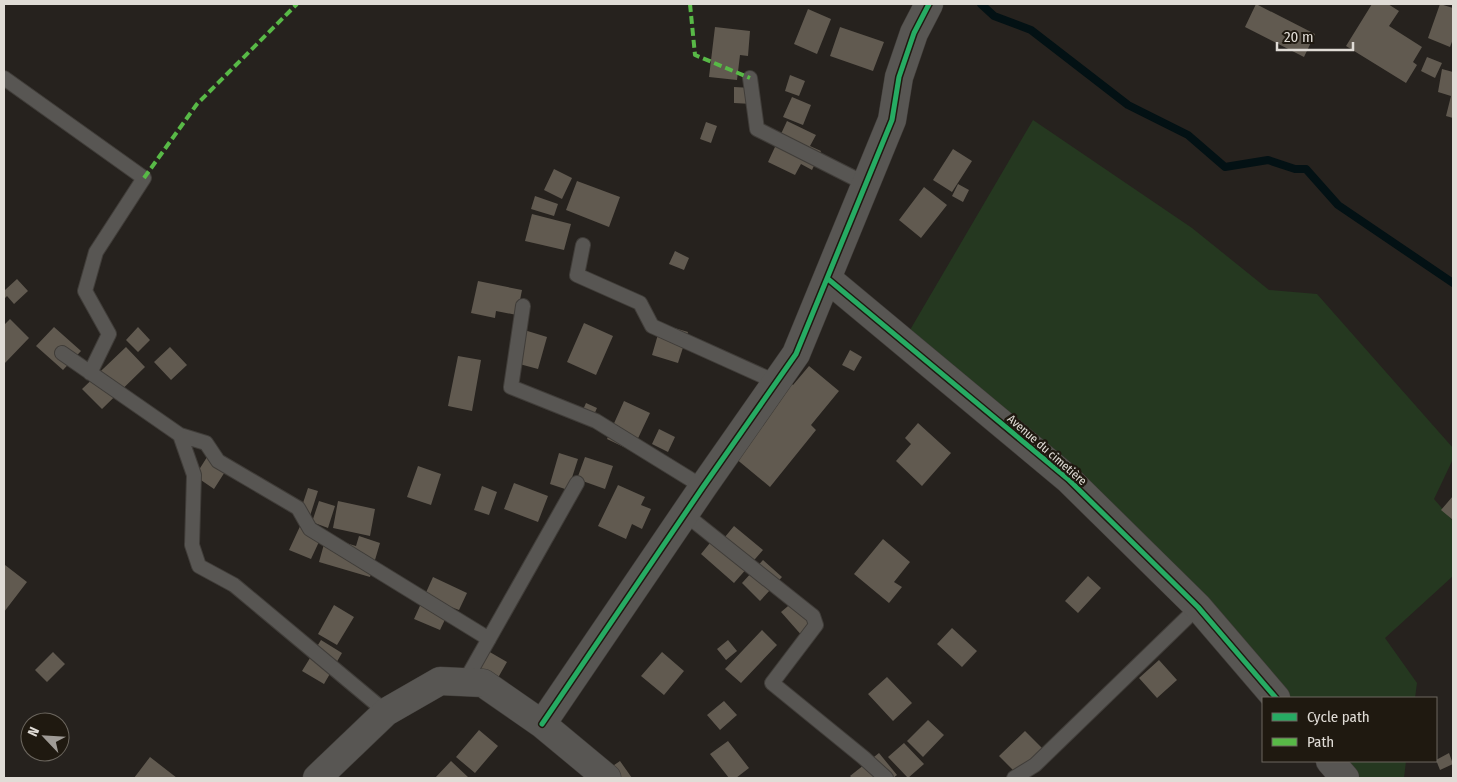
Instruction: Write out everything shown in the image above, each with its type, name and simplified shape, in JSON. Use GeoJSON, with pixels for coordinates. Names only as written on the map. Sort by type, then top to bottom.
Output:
{"type":"FeatureCollection","features":[{"type":"Feature","properties":{"kind":"street"},"geometry":{"type":"LineString","coordinates":[[542,724],[796,354],[892,120],[899,77],[914,33],[929,4]]}},
{"type":"Feature","properties":{"kind":"street","name":"Avenue du cimetière"},"geometry":{"type":"LineString","coordinates":[[828,279],[1068,479],[1198,607],[1275,697]]}},
{"type":"Feature","properties":{"kind":"street"},"geometry":{"type":"LineString","coordinates":[[317,778],[386,712],[440,681],[483,683],[542,724],[607,778]]}},
{"type":"Feature","properties":{"kind":"street"},"geometry":{"type":"LineString","coordinates":[[1331,762],[1345,778]]}},
{"type":"Feature","properties":{"kind":"lane"},"geometry":{"type":"LineString","coordinates":[[4,78],[144,178],[96,252],[87,283],[85,291],[109,334],[90,372]]}},
{"type":"Feature","properties":{"kind":"lane"},"geometry":{"type":"LineString","coordinates":[[750,78],[758,129],[866,184]]}},
{"type":"Feature","properties":{"kind":"lane"},"geometry":{"type":"LineString","coordinates":[[583,245],[577,275],[640,302],[652,326],[776,382]]}},
{"type":"Feature","properties":{"kind":"lane"},"geometry":{"type":"LineString","coordinates":[[523,306],[511,387],[596,421],[703,487]]}},
{"type":"Feature","properties":{"kind":"lane"},"geometry":{"type":"LineString","coordinates":[[62,353],[180,434],[206,443],[218,460],[298,508],[310,529],[489,639]]}},
{"type":"Feature","properties":{"kind":"lane"},"geometry":{"type":"LineString","coordinates":[[180,434],[194,475],[192,546],[199,566],[234,585],[386,712]]}},
{"type":"Feature","properties":{"kind":"lane"},"geometry":{"type":"LineString","coordinates":[[464,683],[577,483]]}},
{"type":"Feature","properties":{"kind":"lane"},"geometry":{"type":"LineString","coordinates":[[685,514],[813,616],[816,625],[772,683],[886,778]]}},
{"type":"Feature","properties":{"kind":"lane"},"geometry":{"type":"LineString","coordinates":[[1014,778],[1035,765],[1198,607]]}},
{"type":"Feature","properties":{"kind":"green space"},"geometry":{"type":"Polygon","coordinates":[[[1033,120],[1192,228],[1269,290],[1317,294],[1453,448],[1453,459],[1434,499],[1453,521],[1453,576],[1385,638],[1417,683],[1415,697],[1287,697],[910,330],[1033,120]]]}},
{"type":"Feature","properties":{"kind":"green space"},"geometry":{"type":"Polygon","coordinates":[[[1346,762],[1406,762],[1404,778],[1361,778],[1346,762]]]}},
{"type":"Feature","properties":{"kind":"building"},"geometry":{"type":"Polygon","coordinates":[[[1256,4],[1315,34],[1304,57],[1245,27],[1256,4]]]}},
{"type":"Feature","properties":{"kind":"building"},"geometry":{"type":"Polygon","coordinates":[[[1372,4],[1388,4],[1399,11],[1389,26],[1422,47],[1413,62],[1417,65],[1406,83],[1346,46],[1372,4]]]}},
{"type":"Feature","properties":{"kind":"building"},"geometry":{"type":"Polygon","coordinates":[[[1440,4],[1453,8],[1453,39],[1450,47],[1428,38],[1440,4]]]}},
{"type":"Feature","properties":{"kind":"building"},"geometry":{"type":"Polygon","coordinates":[[[808,9],[831,19],[817,54],[794,44],[808,9]]]}},
{"type":"Feature","properties":{"kind":"building"},"geometry":{"type":"Polygon","coordinates":[[[715,27],[750,31],[748,56],[740,55],[737,80],[709,77],[715,27]]]}},
{"type":"Feature","properties":{"kind":"building"},"geometry":{"type":"Polygon","coordinates":[[[840,27],[884,42],[873,71],[830,56],[840,27]]]}},
{"type":"Feature","properties":{"kind":"building"},"geometry":{"type":"Polygon","coordinates":[[[1427,57],[1442,63],[1435,78],[1421,71],[1427,57]]]}},
{"type":"Feature","properties":{"kind":"building"},"geometry":{"type":"Polygon","coordinates":[[[1442,69],[1453,72],[1453,118],[1446,116],[1451,96],[1438,92],[1442,69]]]}},
{"type":"Feature","properties":{"kind":"building"},"geometry":{"type":"Polygon","coordinates":[[[790,75],[805,81],[799,96],[785,91],[790,75]]]}},
{"type":"Feature","properties":{"kind":"building"},"geometry":{"type":"Polygon","coordinates":[[[734,87],[752,88],[752,104],[734,103],[734,87]]]}},
{"type":"Feature","properties":{"kind":"building"},"geometry":{"type":"Polygon","coordinates":[[[792,97],[811,105],[803,125],[783,117],[792,97]]]}},
{"type":"Feature","properties":{"kind":"building"},"geometry":{"type":"Polygon","coordinates":[[[787,121],[816,135],[810,146],[821,151],[812,170],[801,164],[795,175],[768,162],[787,121]]]}},
{"type":"Feature","properties":{"kind":"building"},"geometry":{"type":"Polygon","coordinates":[[[706,122],[717,126],[711,143],[700,139],[706,122]]]}},
{"type":"Feature","properties":{"kind":"building"},"geometry":{"type":"Polygon","coordinates":[[[953,149],[972,161],[952,192],[933,180],[953,149]]]}},
{"type":"Feature","properties":{"kind":"building"},"geometry":{"type":"Polygon","coordinates":[[[554,169],[572,178],[562,199],[544,190],[554,169]]]}},
{"type":"Feature","properties":{"kind":"building"},"geometry":{"type":"Polygon","coordinates":[[[577,181],[620,197],[609,227],[566,210],[577,181]]]}},
{"type":"Feature","properties":{"kind":"building"},"geometry":{"type":"Polygon","coordinates":[[[958,184],[969,190],[963,202],[952,196],[958,184]]]}},
{"type":"Feature","properties":{"kind":"building"},"geometry":{"type":"Polygon","coordinates":[[[924,187],[947,205],[921,238],[899,220],[924,187]]]}},
{"type":"Feature","properties":{"kind":"building"},"geometry":{"type":"Polygon","coordinates":[[[535,196],[558,204],[554,216],[531,209],[535,196]]]}},
{"type":"Feature","properties":{"kind":"building"},"geometry":{"type":"Polygon","coordinates":[[[532,214],[571,224],[564,250],[525,241],[532,214]]]}},
{"type":"Feature","properties":{"kind":"building"},"geometry":{"type":"Polygon","coordinates":[[[675,251],[689,258],[684,270],[669,264],[675,251]]]}},
{"type":"Feature","properties":{"kind":"building"},"geometry":{"type":"Polygon","coordinates":[[[17,279],[28,291],[14,304],[7,296],[4,299],[4,288],[5,290],[17,279]]]}},
{"type":"Feature","properties":{"kind":"building"},"geometry":{"type":"Polygon","coordinates":[[[478,281],[522,290],[517,315],[496,311],[495,318],[471,313],[478,281]]]}},
{"type":"Feature","properties":{"kind":"building"},"geometry":{"type":"Polygon","coordinates":[[[10,319],[29,338],[4,364],[4,325],[10,319]]]}},
{"type":"Feature","properties":{"kind":"building"},"geometry":{"type":"Polygon","coordinates":[[[584,323],[613,336],[596,375],[567,362],[584,323]]]}},
{"type":"Feature","properties":{"kind":"building"},"geometry":{"type":"Polygon","coordinates":[[[661,324],[688,332],[678,363],[652,355],[661,324]]]}},
{"type":"Feature","properties":{"kind":"building"},"geometry":{"type":"Polygon","coordinates":[[[54,327],[81,351],[63,370],[36,346],[54,327]]]}},
{"type":"Feature","properties":{"kind":"building"},"geometry":{"type":"Polygon","coordinates":[[[138,327],[150,340],[138,352],[126,340],[138,327]]]}},
{"type":"Feature","properties":{"kind":"building"},"geometry":{"type":"Polygon","coordinates":[[[521,329],[547,337],[538,369],[512,362],[521,329]]]}},
{"type":"Feature","properties":{"kind":"building"},"geometry":{"type":"Polygon","coordinates":[[[126,347],[145,367],[102,409],[82,389],[126,347]]]}},
{"type":"Feature","properties":{"kind":"building"},"geometry":{"type":"Polygon","coordinates":[[[170,347],[187,365],[171,380],[154,362],[170,347]]]}},
{"type":"Feature","properties":{"kind":"building"},"geometry":{"type":"Polygon","coordinates":[[[850,350],[862,357],[854,371],[842,365],[850,350]]]}},
{"type":"Feature","properties":{"kind":"building"},"geometry":{"type":"Polygon","coordinates":[[[458,356],[481,360],[472,411],[448,406],[458,356]]]}},
{"type":"Feature","properties":{"kind":"building"},"geometry":{"type":"Polygon","coordinates":[[[809,366],[839,391],[811,425],[816,430],[770,487],[729,453],[788,380],[793,385],[809,366]]]}},
{"type":"Feature","properties":{"kind":"building"},"geometry":{"type":"Polygon","coordinates":[[[624,401],[650,413],[632,451],[607,439],[624,401]]]}},
{"type":"Feature","properties":{"kind":"building"},"geometry":{"type":"Polygon","coordinates":[[[586,403],[597,408],[593,417],[582,412],[586,403]]]}},
{"type":"Feature","properties":{"kind":"building"},"geometry":{"type":"Polygon","coordinates":[[[918,423],[951,453],[922,486],[896,461],[911,444],[905,438],[918,423]]]}},
{"type":"Feature","properties":{"kind":"building"},"geometry":{"type":"Polygon","coordinates":[[[659,429],[675,437],[668,452],[652,444],[659,429]]]}},
{"type":"Feature","properties":{"kind":"building"},"geometry":{"type":"Polygon","coordinates":[[[559,453],[578,459],[568,490],[550,484],[559,453]]]}},
{"type":"Feature","properties":{"kind":"building"},"geometry":{"type":"Polygon","coordinates":[[[209,454],[228,467],[214,489],[195,476],[209,454]]]}},
{"type":"Feature","properties":{"kind":"building"},"geometry":{"type":"Polygon","coordinates":[[[585,457],[613,466],[605,489],[577,479],[585,457]]]}},
{"type":"Feature","properties":{"kind":"building"},"geometry":{"type":"Polygon","coordinates":[[[418,466],[441,474],[431,505],[407,497],[418,466]]]}},
{"type":"Feature","properties":{"kind":"building"},"geometry":{"type":"Polygon","coordinates":[[[514,483],[548,496],[538,522],[504,509],[514,483]]]}},
{"type":"Feature","properties":{"kind":"building"},"geometry":{"type":"Polygon","coordinates":[[[618,485],[645,497],[641,505],[651,509],[642,529],[632,524],[626,539],[598,526],[618,485]]]}},
{"type":"Feature","properties":{"kind":"building"},"geometry":{"type":"Polygon","coordinates":[[[482,486],[497,492],[489,515],[474,510],[482,486]]]}},
{"type":"Feature","properties":{"kind":"building"},"geometry":{"type":"Polygon","coordinates":[[[308,488],[318,491],[310,516],[300,512],[308,488]]]}},
{"type":"Feature","properties":{"kind":"building"},"geometry":{"type":"Polygon","coordinates":[[[1453,496],[1453,520],[1441,510],[1453,496]]]}},
{"type":"Feature","properties":{"kind":"building"},"geometry":{"type":"Polygon","coordinates":[[[319,501],[335,506],[328,528],[312,522],[319,501]]]}},
{"type":"Feature","properties":{"kind":"building"},"geometry":{"type":"Polygon","coordinates":[[[338,501],[375,509],[370,536],[333,528],[338,501]]]}},
{"type":"Feature","properties":{"kind":"building"},"geometry":{"type":"Polygon","coordinates":[[[302,522],[324,531],[311,559],[289,550],[302,522]]]}},
{"type":"Feature","properties":{"kind":"building"},"geometry":{"type":"Polygon","coordinates":[[[734,526],[763,550],[734,583],[701,554],[714,538],[720,543],[734,526]]]}},
{"type":"Feature","properties":{"kind":"building"},"geometry":{"type":"Polygon","coordinates":[[[359,536],[380,543],[370,577],[319,562],[326,537],[356,546],[359,536]]]}},
{"type":"Feature","properties":{"kind":"building"},"geometry":{"type":"Polygon","coordinates":[[[883,539],[910,562],[894,582],[902,587],[889,603],[854,574],[883,539]]]}},
{"type":"Feature","properties":{"kind":"building"},"geometry":{"type":"Polygon","coordinates":[[[763,560],[782,577],[760,601],[742,583],[763,560]]]}},
{"type":"Feature","properties":{"kind":"building"},"geometry":{"type":"Polygon","coordinates":[[[4,566],[27,582],[4,612],[4,566]]]}},
{"type":"Feature","properties":{"kind":"building"},"geometry":{"type":"Polygon","coordinates":[[[1088,576],[1101,588],[1078,613],[1065,601],[1088,576]]]}},
{"type":"Feature","properties":{"kind":"building"},"geometry":{"type":"Polygon","coordinates":[[[433,577],[467,593],[459,610],[451,607],[440,630],[414,619],[433,577]]]}},
{"type":"Feature","properties":{"kind":"building"},"geometry":{"type":"Polygon","coordinates":[[[794,601],[816,628],[804,638],[781,612],[794,601]]]}},
{"type":"Feature","properties":{"kind":"building"},"geometry":{"type":"Polygon","coordinates":[[[334,605],[354,617],[337,645],[318,634],[334,605]]]}},
{"type":"Feature","properties":{"kind":"building"},"geometry":{"type":"Polygon","coordinates":[[[952,628],[977,651],[962,667],[937,644],[952,628]]]}},
{"type":"Feature","properties":{"kind":"building"},"geometry":{"type":"Polygon","coordinates":[[[762,630],[777,645],[741,683],[725,669],[762,630]]]}},
{"type":"Feature","properties":{"kind":"building"},"geometry":{"type":"Polygon","coordinates":[[[321,640],[342,653],[324,684],[302,671],[321,640]]]}},
{"type":"Feature","properties":{"kind":"building"},"geometry":{"type":"Polygon","coordinates":[[[728,640],[737,651],[726,660],[717,649],[728,640]]]}},
{"type":"Feature","properties":{"kind":"building"},"geometry":{"type":"Polygon","coordinates":[[[488,651],[507,662],[491,690],[472,680],[488,651]]]}},
{"type":"Feature","properties":{"kind":"building"},"geometry":{"type":"Polygon","coordinates":[[[53,652],[65,664],[47,682],[35,670],[53,652]]]}},
{"type":"Feature","properties":{"kind":"building"},"geometry":{"type":"Polygon","coordinates":[[[662,652],[684,671],[664,695],[641,676],[662,652]]]}},
{"type":"Feature","properties":{"kind":"building"},"geometry":{"type":"Polygon","coordinates":[[[1159,660],[1177,680],[1157,698],[1139,678],[1159,660]]]}},
{"type":"Feature","properties":{"kind":"building"},"geometry":{"type":"Polygon","coordinates":[[[887,677],[912,703],[893,721],[868,694],[887,677]]]}},
{"type":"Feature","properties":{"kind":"building"},"geometry":{"type":"Polygon","coordinates":[[[724,701],[737,715],[720,730],[707,715],[724,701]]]}},
{"type":"Feature","properties":{"kind":"building"},"geometry":{"type":"Polygon","coordinates":[[[928,720],[944,735],[923,757],[907,741],[928,720]]]}},
{"type":"Feature","properties":{"kind":"building"},"geometry":{"type":"Polygon","coordinates":[[[479,730],[498,746],[475,773],[456,757],[479,730]]]}},
{"type":"Feature","properties":{"kind":"building"},"geometry":{"type":"Polygon","coordinates":[[[1025,731],[1043,749],[1017,774],[999,756],[1025,731]]]}},
{"type":"Feature","properties":{"kind":"building"},"geometry":{"type":"Polygon","coordinates":[[[728,741],[749,768],[736,778],[729,778],[710,754],[728,741]]]}},
{"type":"Feature","properties":{"kind":"building"},"geometry":{"type":"Polygon","coordinates":[[[904,743],[924,764],[908,778],[888,757],[904,743]]]}},
{"type":"Feature","properties":{"kind":"building"},"geometry":{"type":"Polygon","coordinates":[[[879,753],[897,775],[893,778],[852,778],[850,776],[879,753]]]}},
{"type":"Feature","properties":{"kind":"building"},"geometry":{"type":"Polygon","coordinates":[[[1449,753],[1453,764],[1440,770],[1437,759],[1449,753]]]}},
{"type":"Feature","properties":{"kind":"building"},"geometry":{"type":"Polygon","coordinates":[[[150,757],[177,778],[134,778],[150,757]]]}},
{"type":"Feature","properties":{"kind":"building"},"geometry":{"type":"Polygon","coordinates":[[[451,761],[469,778],[435,778],[451,761]]]}},
{"type":"Feature","properties":{"kind":"building"},"geometry":{"type":"Polygon","coordinates":[[[620,761],[632,778],[600,778],[598,776],[620,761]]]}},
{"type":"Feature","properties":{"kind":"waterway"},"geometry":{"type":"LineString","coordinates":[[981,4],[994,16],[1031,30],[1128,105],[1188,135],[1225,167],[1268,160],[1295,169],[1306,169],[1338,205],[1453,283]]}},
{"type":"Feature","properties":{"kind":"marked path"},"geometry":{"type":"LineString","coordinates":[[144,178],[197,104],[297,4]]}},
{"type":"Feature","properties":{"kind":"marked path"},"geometry":{"type":"LineString","coordinates":[[690,4],[695,55],[750,78]]}},
{"type":"Feature","properties":{"kind":"cycle path"},"geometry":{"type":"LineString","coordinates":[[542,724],[796,354],[892,120],[899,77],[914,33],[929,4]]}},
{"type":"Feature","properties":{"kind":"cycle path"},"geometry":{"type":"LineString","coordinates":[[828,279],[1068,479],[1198,607],[1275,697]]}}]}
